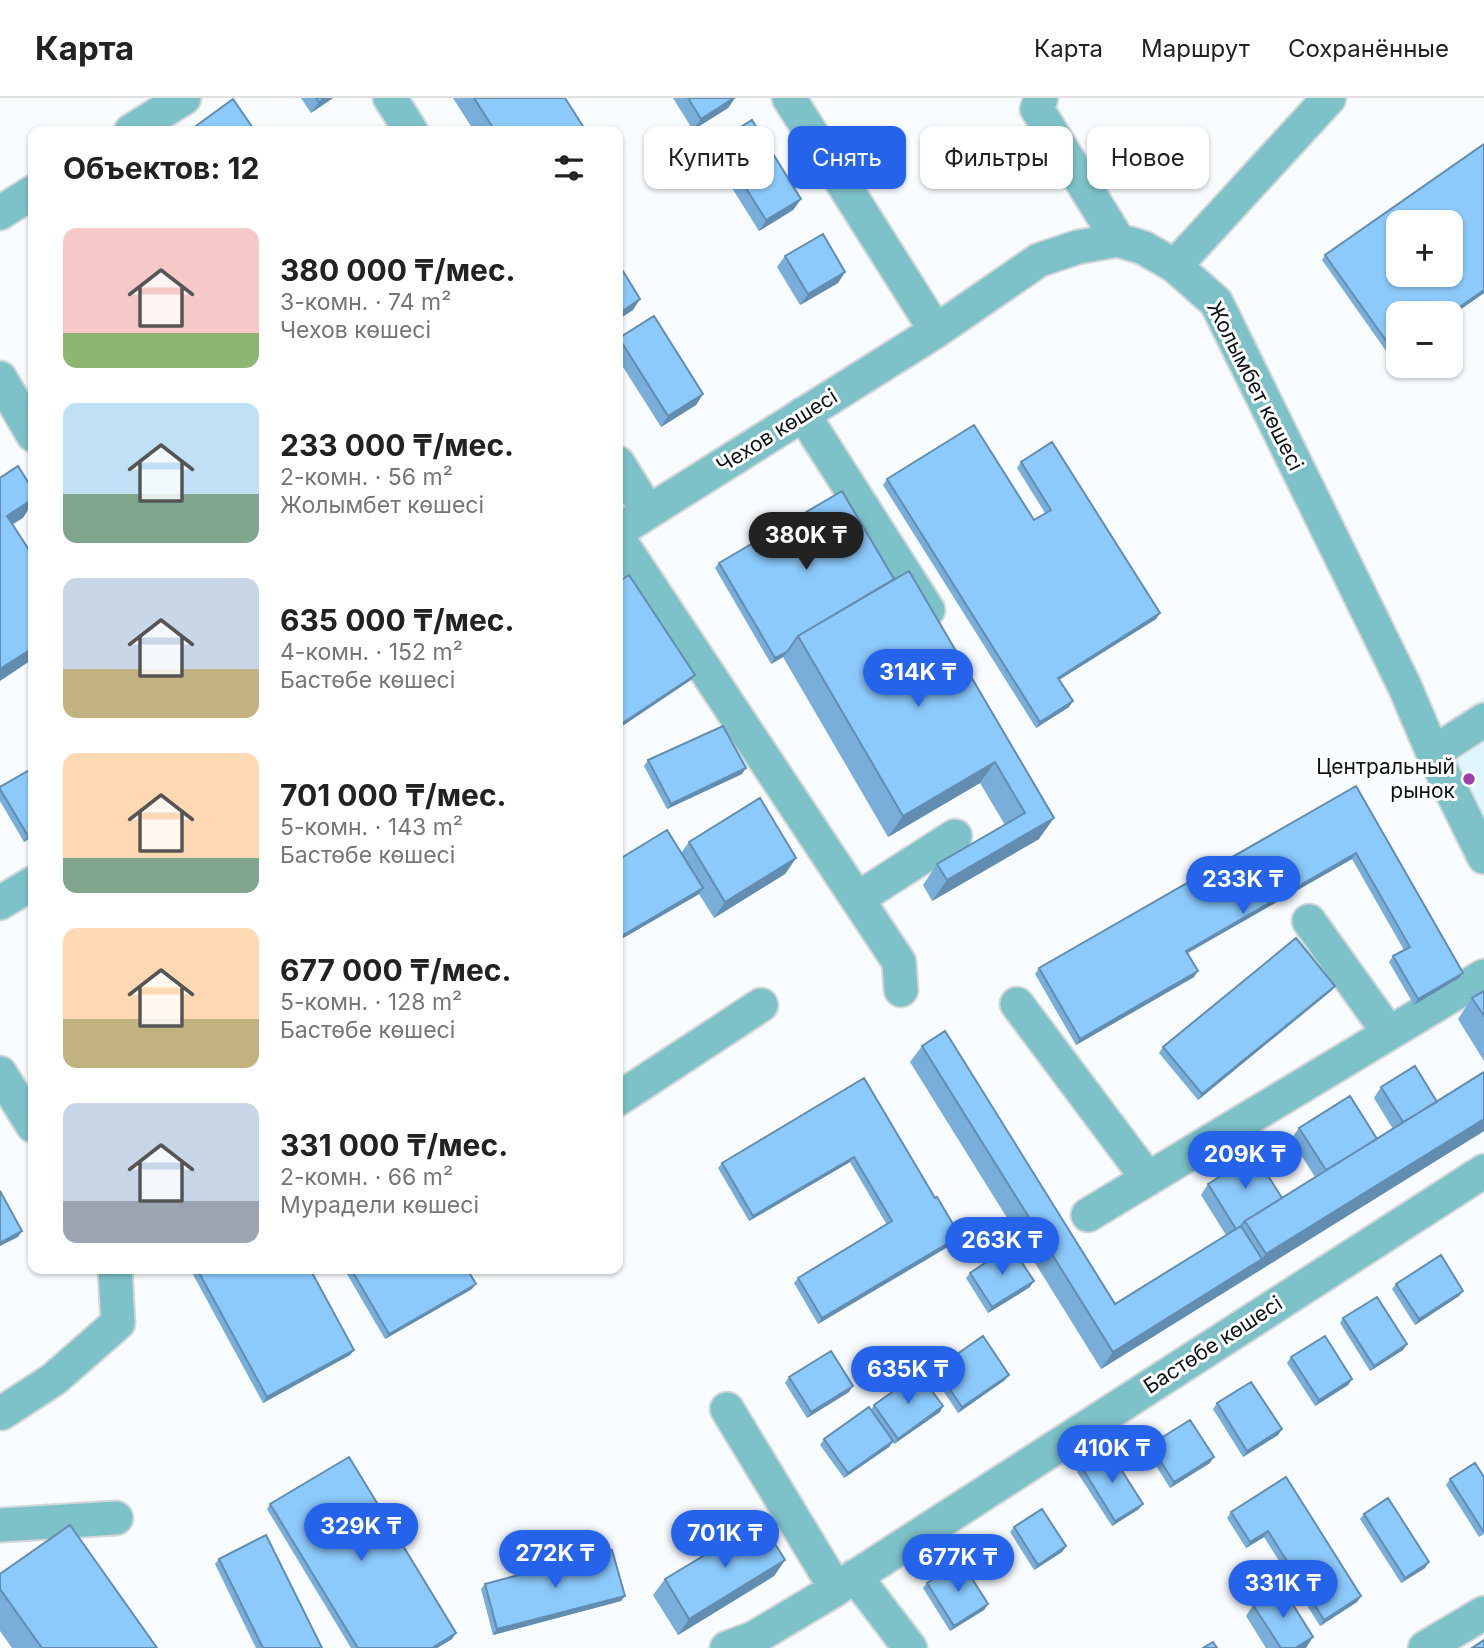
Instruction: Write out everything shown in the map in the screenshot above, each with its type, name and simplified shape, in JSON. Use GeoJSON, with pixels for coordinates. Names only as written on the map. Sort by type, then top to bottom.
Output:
{"type":"FeatureCollection","features":[{"type":"Feature","properties":{"kind":"street"},"geometry":{"type":"LineString","coordinates":[[139,126],[184,98]]}},
{"type":"Feature","properties":{"kind":"street"},"geometry":{"type":"LineString","coordinates":[[390,98],[408,126]]}},
{"type":"Feature","properties":{"kind":"street"},"geometry":{"type":"LineString","coordinates":[[789,98],[936,331]]}},
{"type":"Feature","properties":{"kind":"street"},"geometry":{"type":"LineString","coordinates":[[1175,266],[1329,98]]}},
{"type":"Feature","properties":{"kind":"street"},"geometry":{"type":"LineString","coordinates":[[1036,102],[1118,240]]}},
{"type":"Feature","properties":{"kind":"street"},"geometry":{"type":"LineString","coordinates":[[0,213],[28,195]]}},
{"type":"Feature","properties":{"kind":"street","name":"Жолымбет көшесі"},"geometry":{"type":"LineString","coordinates":[[936,331],[1039,260],[1078,247],[1118,240],[1144,248],[1175,266],[1216,302],[1404,685],[1433,753],[1484,857]]}},
{"type":"Feature","properties":{"kind":"street","name":"Чехов көшесі"},"geometry":{"type":"LineString","coordinates":[[623,528],[936,331]]}},
{"type":"Feature","properties":{"kind":"street"},"geometry":{"type":"LineString","coordinates":[[0,378],[28,426]]}},
{"type":"Feature","properties":{"kind":"street"},"geometry":{"type":"LineString","coordinates":[[803,414],[945,635]]}},
{"type":"Feature","properties":{"kind":"street"},"geometry":{"type":"LineString","coordinates":[[623,471],[648,512]]}},
{"type":"Feature","properties":{"kind":"street"},"geometry":{"type":"LineString","coordinates":[[623,546],[899,962],[901,990]]}},
{"type":"Feature","properties":{"kind":"street"},"geometry":{"type":"LineString","coordinates":[[1433,753],[1484,720]]}},
{"type":"Feature","properties":{"kind":"street"},"geometry":{"type":"LineString","coordinates":[[857,900],[955,836]]}},
{"type":"Feature","properties":{"kind":"street"},"geometry":{"type":"LineString","coordinates":[[0,903],[28,886]]}},
{"type":"Feature","properties":{"kind":"street"},"geometry":{"type":"LineString","coordinates":[[1309,921],[1389,1033]]}},
{"type":"Feature","properties":{"kind":"street"},"geometry":{"type":"LineString","coordinates":[[1088,1215],[1484,976]]}},
{"type":"Feature","properties":{"kind":"street"},"geometry":{"type":"LineString","coordinates":[[1017,1004],[1148,1179]]}},
{"type":"Feature","properties":{"kind":"street"},"geometry":{"type":"LineString","coordinates":[[623,1096],[761,1005]]}},
{"type":"Feature","properties":{"kind":"street"},"geometry":{"type":"LineString","coordinates":[[0,1073],[28,1118]]}},
{"type":"Feature","properties":{"kind":"street","name":"Бастөбе көшесі"},"geometry":{"type":"LineString","coordinates":[[727,1648],[754,1638],[846,1583],[1484,1171]]}},
{"type":"Feature","properties":{"kind":"street"},"geometry":{"type":"LineString","coordinates":[[2,1413],[54,1379],[118,1323],[116,1274]]}},
{"type":"Feature","properties":{"kind":"street"},"geometry":{"type":"LineString","coordinates":[[727,1409],[846,1583],[910,1648]]}},
{"type":"Feature","properties":{"kind":"street"},"geometry":{"type":"LineString","coordinates":[[0,1525],[116,1518]]}},
{"type":"Feature","properties":{"kind":"street"},"geometry":{"type":"LineString","coordinates":[[1425,1648],[1484,1613]]}},
{"type":"Feature","properties":{"kind":"shaded area","name":"Центральный рынок"},"geometry":{"type":"Polygon","coordinates":[[[1484,697],[1484,824],[1426,735],[1484,697]]]}},
{"type":"Feature","properties":{"kind":"building"},"geometry":{"type":"Polygon","coordinates":[[[474,98],[565,98],[583,126],[492,126],[474,98]]]}},
{"type":"Feature","properties":{"kind":"building"},"geometry":{"type":"Polygon","coordinates":[[[688,98],[734,98],[701,119],[688,98]]]}},
{"type":"Feature","properties":{"kind":"building"},"geometry":{"type":"Polygon","coordinates":[[[233,99],[252,126],[196,126],[233,99]]]}},
{"type":"Feature","properties":{"kind":"building"},"geometry":{"type":"Polygon","coordinates":[[[752,120],[756,126],[742,126],[752,120]]]}},
{"type":"Feature","properties":{"kind":"building"},"geometry":{"type":"Polygon","coordinates":[[[1484,144],[1484,290],[1463,305],[1463,301],[1386,301],[1386,340],[1325,255],[1386,212],[1386,287],[1463,287],[1463,210],[1389,210],[1484,144]]]}},
{"type":"Feature","properties":{"kind":"building"},"geometry":{"type":"Polygon","coordinates":[[[774,155],[788,178],[788,189],[795,189],[801,199],[766,220],[747,189],[774,189],[774,155]]]}},
{"type":"Feature","properties":{"kind":"building"},"geometry":{"type":"Polygon","coordinates":[[[823,234],[845,272],[808,294],[785,256],[823,234]]]}},
{"type":"Feature","properties":{"kind":"building"},"geometry":{"type":"Polygon","coordinates":[[[623,271],[640,299],[623,311],[623,271]]]}},
{"type":"Feature","properties":{"kind":"building"},"geometry":{"type":"Polygon","coordinates":[[[654,316],[703,394],[668,416],[623,344],[623,335],[654,316]]]}},
{"type":"Feature","properties":{"kind":"building"},"geometry":{"type":"Polygon","coordinates":[[[974,425],[1034,520],[1051,510],[1021,462],[1052,442],[1160,613],[1058,678],[1073,701],[1040,722],[887,479],[974,425]]]}},
{"type":"Feature","properties":{"kind":"building"},"geometry":{"type":"Polygon","coordinates":[[[18,466],[28,482],[28,502],[7,516],[28,548],[28,651],[0,669],[0,478],[18,466]]]}},
{"type":"Feature","properties":{"kind":"building"},"geometry":{"type":"Polygon","coordinates":[[[842,491],[894,579],[798,636],[787,652],[775,658],[719,563],[842,491]]]}},
{"type":"Feature","properties":{"kind":"building"},"geometry":{"type":"Polygon","coordinates":[[[909,571],[1054,818],[947,880],[937,864],[1025,813],[995,762],[903,816],[798,636],[909,571]]]}},
{"type":"Feature","properties":{"kind":"building"},"geometry":{"type":"Polygon","coordinates":[[[629,575],[695,675],[623,723],[623,579],[629,575]]]}},
{"type":"Feature","properties":{"kind":"building"},"geometry":{"type":"Polygon","coordinates":[[[723,726],[746,768],[671,804],[648,760],[723,726]]]}},
{"type":"Feature","properties":{"kind":"building"},"geometry":{"type":"Polygon","coordinates":[[[28,771],[28,836],[0,789],[28,771]]]}},
{"type":"Feature","properties":{"kind":"building"},"geometry":{"type":"Polygon","coordinates":[[[1356,786],[1463,973],[1418,999],[1393,956],[1410,947],[1356,853],[1186,951],[1198,971],[1080,1039],[1039,968],[1356,786]]]}},
{"type":"Feature","properties":{"kind":"building"},"geometry":{"type":"Polygon","coordinates":[[[760,798],[796,858],[725,902],[689,842],[760,798]]]}},
{"type":"Feature","properties":{"kind":"building"},"geometry":{"type":"Polygon","coordinates":[[[667,830],[703,888],[623,935],[623,857],[667,830]]]}},
{"type":"Feature","properties":{"kind":"building"},"geometry":{"type":"Polygon","coordinates":[[[1296,938],[1335,986],[1202,1094],[1163,1047],[1296,938]]]}},
{"type":"Feature","properties":{"kind":"building"},"geometry":{"type":"Polygon","coordinates":[[[1484,991],[1484,1016],[1472,998],[1484,991]]]}},
{"type":"Feature","properties":{"kind":"building"},"geometry":{"type":"Polygon","coordinates":[[[945,1031],[1115,1304],[1241,1226],[1262,1259],[1113,1352],[922,1046],[945,1031]]]}},
{"type":"Feature","properties":{"kind":"building"},"geometry":{"type":"Polygon","coordinates":[[[1415,1066],[1437,1102],[1403,1122],[1381,1087],[1415,1066]]]}},
{"type":"Feature","properties":{"kind":"building"},"geometry":{"type":"Polygon","coordinates":[[[1484,1072],[1484,1119],[1266,1254],[1245,1221],[1484,1072]]]}},
{"type":"Feature","properties":{"kind":"building"},"geometry":{"type":"Polygon","coordinates":[[[864,1078],[960,1236],[822,1318],[798,1278],[892,1221],[854,1157],[753,1216],[722,1163],[864,1078]]]}},
{"type":"Feature","properties":{"kind":"building"},"geometry":{"type":"Polygon","coordinates":[[[1350,1096],[1377,1139],[1326,1170],[1299,1128],[1350,1096]]]}},
{"type":"Feature","properties":{"kind":"building"},"geometry":{"type":"Polygon","coordinates":[[[1255,1155],[1282,1198],[1236,1229],[1208,1184],[1255,1155]]]}},
{"type":"Feature","properties":{"kind":"building"},"geometry":{"type":"Polygon","coordinates":[[[0,1191],[22,1231],[0,1243],[0,1191]]]}},
{"type":"Feature","properties":{"kind":"building"},"geometry":{"type":"Polygon","coordinates":[[[1011,1246],[1034,1281],[992,1307],[970,1273],[1011,1246]]]}},
{"type":"Feature","properties":{"kind":"building"},"geometry":{"type":"Polygon","coordinates":[[[1441,1255],[1463,1291],[1419,1319],[1396,1284],[1441,1255]]]}},
{"type":"Feature","properties":{"kind":"building"},"geometry":{"type":"Polygon","coordinates":[[[200,1274],[313,1274],[354,1350],[267,1397],[200,1274]]]}},
{"type":"Feature","properties":{"kind":"building"},"geometry":{"type":"Polygon","coordinates":[[[354,1274],[470,1274],[476,1284],[389,1334],[354,1274]]]}},
{"type":"Feature","properties":{"kind":"building"},"geometry":{"type":"Polygon","coordinates":[[[1377,1297],[1407,1344],[1374,1366],[1343,1318],[1377,1297]]]}},
{"type":"Feature","properties":{"kind":"building"},"geometry":{"type":"Polygon","coordinates":[[[983,1336],[1009,1375],[962,1407],[936,1369],[983,1336]]]}},
{"type":"Feature","properties":{"kind":"building"},"geometry":{"type":"Polygon","coordinates":[[[1325,1336],[1352,1379],[1319,1400],[1291,1357],[1325,1336]]]}},
{"type":"Feature","properties":{"kind":"building"},"geometry":{"type":"Polygon","coordinates":[[[831,1351],[853,1386],[811,1412],[789,1377],[831,1351]]]}},
{"type":"Feature","properties":{"kind":"building"},"geometry":{"type":"Polygon","coordinates":[[[919,1373],[943,1406],[898,1439],[874,1405],[919,1373]]]}},
{"type":"Feature","properties":{"kind":"building"},"geometry":{"type":"Polygon","coordinates":[[[1251,1382],[1282,1429],[1247,1451],[1217,1403],[1251,1382]]]}},
{"type":"Feature","properties":{"kind":"building"},"geometry":{"type":"Polygon","coordinates":[[[869,1407],[893,1441],[848,1473],[824,1439],[869,1407]]]}},
{"type":"Feature","properties":{"kind":"building"},"geometry":{"type":"Polygon","coordinates":[[[1190,1420],[1214,1457],[1174,1482],[1150,1445],[1190,1420]]]}},
{"type":"Feature","properties":{"kind":"building"},"geometry":{"type":"Polygon","coordinates":[[[1108,1449],[1143,1504],[1115,1521],[1081,1466],[1108,1449]]]}},
{"type":"Feature","properties":{"kind":"building"},"geometry":{"type":"Polygon","coordinates":[[[349,1457],[456,1633],[432,1648],[358,1648],[270,1504],[349,1457]]]}},
{"type":"Feature","properties":{"kind":"building"},"geometry":{"type":"Polygon","coordinates":[[[1475,1463],[1484,1477],[1484,1531],[1450,1479],[1475,1463]]]}},
{"type":"Feature","properties":{"kind":"building"},"geometry":{"type":"Polygon","coordinates":[[[1286,1477],[1361,1596],[1324,1620],[1268,1531],[1250,1542],[1231,1512],[1286,1477]]]}},
{"type":"Feature","properties":{"kind":"building"},"geometry":{"type":"Polygon","coordinates":[[[1388,1498],[1429,1562],[1405,1578],[1364,1514],[1388,1498]]]}},
{"type":"Feature","properties":{"kind":"building"},"geometry":{"type":"Polygon","coordinates":[[[1042,1509],[1066,1546],[1038,1565],[1014,1527],[1042,1509]]]}},
{"type":"Feature","properties":{"kind":"building"},"geometry":{"type":"Polygon","coordinates":[[[761,1521],[785,1560],[689,1619],[665,1579],[761,1521]]]}},
{"type":"Feature","properties":{"kind":"building"},"geometry":{"type":"Polygon","coordinates":[[[70,1525],[157,1648],[42,1648],[0,1589],[0,1574],[70,1525]]]}},
{"type":"Feature","properties":{"kind":"building"},"geometry":{"type":"Polygon","coordinates":[[[266,1535],[322,1648],[263,1648],[219,1559],[266,1535]]]}},
{"type":"Feature","properties":{"kind":"building"},"geometry":{"type":"Polygon","coordinates":[[[612,1550],[625,1596],[497,1629],[485,1584],[612,1550]]]}},
{"type":"Feature","properties":{"kind":"building"},"geometry":{"type":"Polygon","coordinates":[[[961,1561],[988,1604],[954,1626],[927,1583],[961,1561]]]}},
{"type":"Feature","properties":{"kind":"building"},"geometry":{"type":"Polygon","coordinates":[[[1282,1587],[1313,1637],[1295,1648],[1281,1648],[1253,1605],[1282,1587]]]}},
{"type":"Feature","properties":{"kind":"building"},"geometry":{"type":"Polygon","coordinates":[[[1484,1640],[1484,1648],[1472,1648],[1484,1640]]]}},
{"type":"Feature","properties":{"kind":"building"},"geometry":{"type":"Polygon","coordinates":[[[1213,1642],[1217,1648],[1203,1648],[1213,1642]]]}},
{"type":"Feature","properties":{"kind":"place","name":"Центральный рынок"},"geometry":{"type":"Point","coordinates":[1469,779]}}]}
